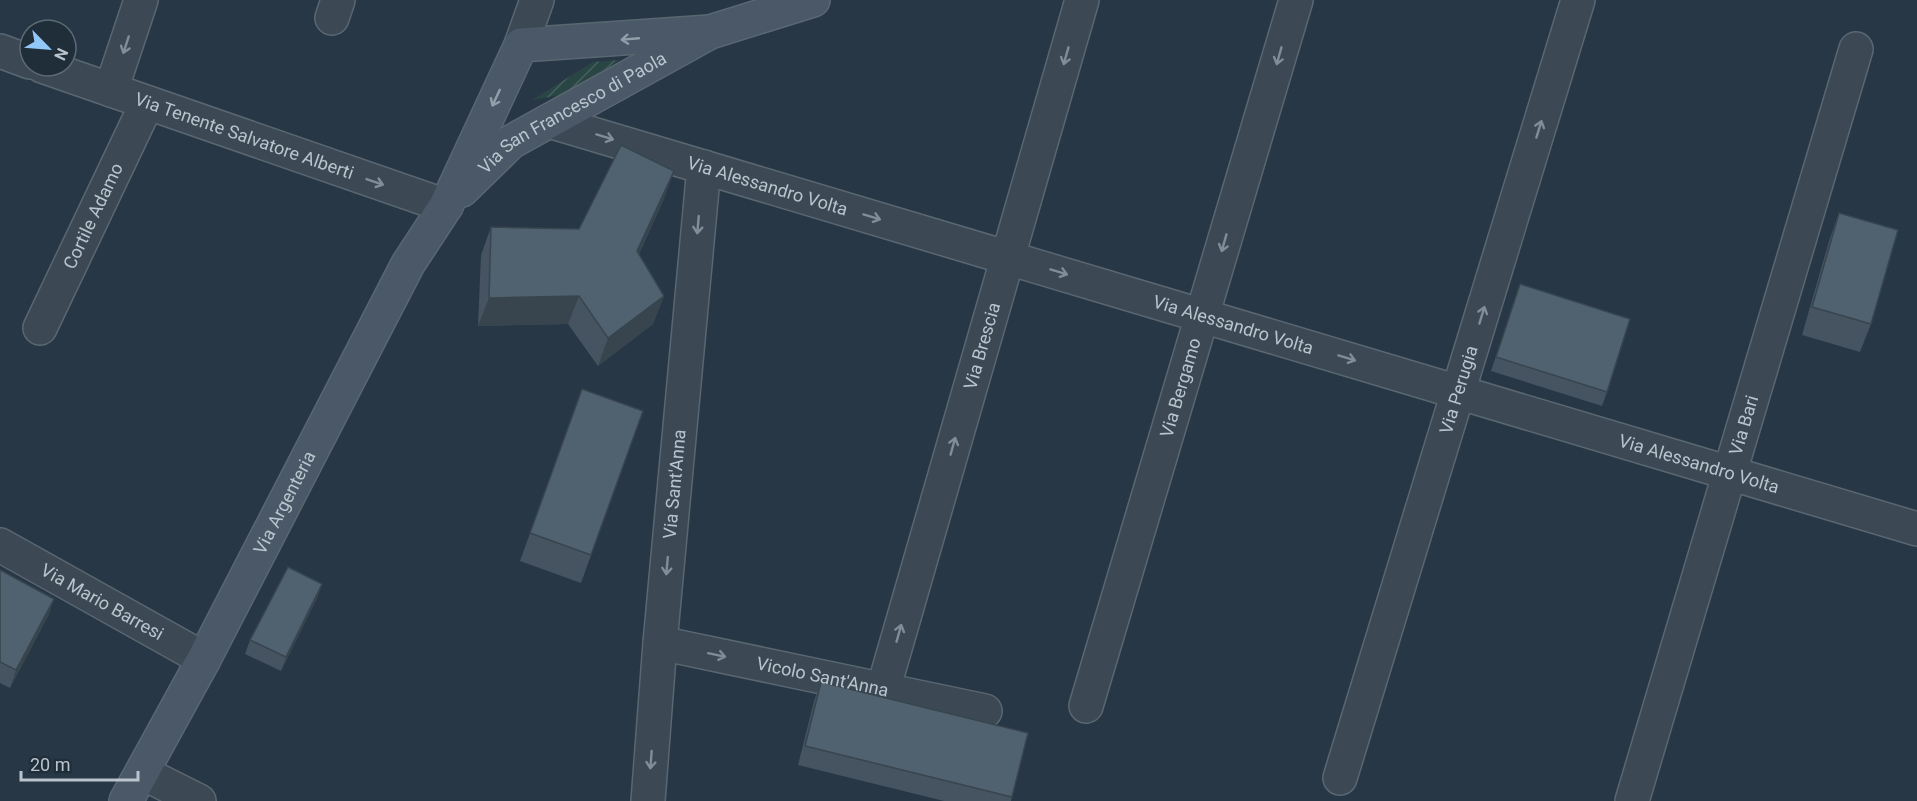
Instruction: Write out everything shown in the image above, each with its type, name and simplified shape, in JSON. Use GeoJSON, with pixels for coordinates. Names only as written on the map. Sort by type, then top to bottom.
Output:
{"type":"FeatureCollection","features":[{"type":"Feature","properties":{"kind":"main road"},"geometry":{"type":"LineString","coordinates":[[446,206],[521,45],[710,32],[813,0]]}},
{"type":"Feature","properties":{"kind":"main road","name":"Via San Francesco di Paola"},"geometry":{"type":"LineString","coordinates":[[446,206],[511,142],[710,32]]}},
{"type":"Feature","properties":{"kind":"main road","name":"Via Argenteria"},"geometry":{"type":"LineString","coordinates":[[126,801],[204,659],[408,264],[446,206]]}},
{"type":"Feature","properties":{"kind":"street"},"geometry":{"type":"LineString","coordinates":[[111,90],[141,0]]}},
{"type":"Feature","properties":{"kind":"street"},"geometry":{"type":"LineString","coordinates":[[521,45],[537,0]]}},
{"type":"Feature","properties":{"kind":"street","name":"Via Brescia"},"geometry":{"type":"LineString","coordinates":[[883,690],[1082,0]]}},
{"type":"Feature","properties":{"kind":"street","name":"Via Bergamo"},"geometry":{"type":"LineString","coordinates":[[1086,706],[1296,0]]}},
{"type":"Feature","properties":{"kind":"street","name":"Via Perugia"},"geometry":{"type":"LineString","coordinates":[[1340,778],[1578,0]]}},
{"type":"Feature","properties":{"kind":"street","name":"Via Bari"},"geometry":{"type":"LineString","coordinates":[[1632,801],[1856,49]]}},
{"type":"Feature","properties":{"kind":"street"},"geometry":{"type":"LineString","coordinates":[[0,51],[18,58]]}},
{"type":"Feature","properties":{"kind":"street","name":"Via Tenente Salvatore Alberti"},"geometry":{"type":"LineString","coordinates":[[76,78],[446,206]]}},
{"type":"Feature","properties":{"kind":"street","name":"Cortile Adamo"},"geometry":{"type":"LineString","coordinates":[[40,328],[147,103]]}},
{"type":"Feature","properties":{"kind":"street","name":"Via Alessandro Volta"},"geometry":{"type":"LineString","coordinates":[[549,121],[1917,529]]}},
{"type":"Feature","properties":{"kind":"street","name":"Via Sant'Anna"},"geometry":{"type":"LineString","coordinates":[[648,801],[660,643],[704,167]]}},
{"type":"Feature","properties":{"kind":"street","name":"Via Mario Barresi"},"geometry":{"type":"LineString","coordinates":[[0,545],[204,659]]}},
{"type":"Feature","properties":{"kind":"street","name":"Vicolo Sant'Anna"},"geometry":{"type":"LineString","coordinates":[[660,643],[985,711]]}},
{"type":"Feature","properties":{"kind":"street"},"geometry":{"type":"LineString","coordinates":[[143,773],[199,801]]}},
{"type":"Feature","properties":{"kind":"green space"},"geometry":{"type":"Polygon","coordinates":[[[620,60],[567,94],[532,100],[593,62],[620,60]]]}},
{"type":"Feature","properties":{"kind":"building"},"geometry":{"type":"Polygon","coordinates":[[[621,145],[674,171],[637,251],[664,296],[608,338],[579,296],[489,298],[491,227],[579,229],[621,145]]]}},
{"type":"Feature","properties":{"kind":"building"},"geometry":{"type":"Polygon","coordinates":[[[1839,213],[1898,230],[1871,324],[1812,307],[1839,213]]]}},
{"type":"Feature","properties":{"kind":"building"},"geometry":{"type":"Polygon","coordinates":[[[1520,284],[1630,319],[1607,392],[1496,357],[1520,284]]]}},
{"type":"Feature","properties":{"kind":"building"},"geometry":{"type":"Polygon","coordinates":[[[582,389],[643,411],[591,555],[530,533],[582,389]]]}},
{"type":"Feature","properties":{"kind":"building"},"geometry":{"type":"Polygon","coordinates":[[[288,567],[322,584],[286,657],[250,640],[288,567]]]}},
{"type":"Feature","properties":{"kind":"building"},"geometry":{"type":"Polygon","coordinates":[[[0,570],[54,599],[16,670],[0,662],[0,570]]]}},
{"type":"Feature","properties":{"kind":"building"},"geometry":{"type":"Polygon","coordinates":[[[821,682],[1028,733],[1012,797],[805,746],[821,682]]]}}]}
